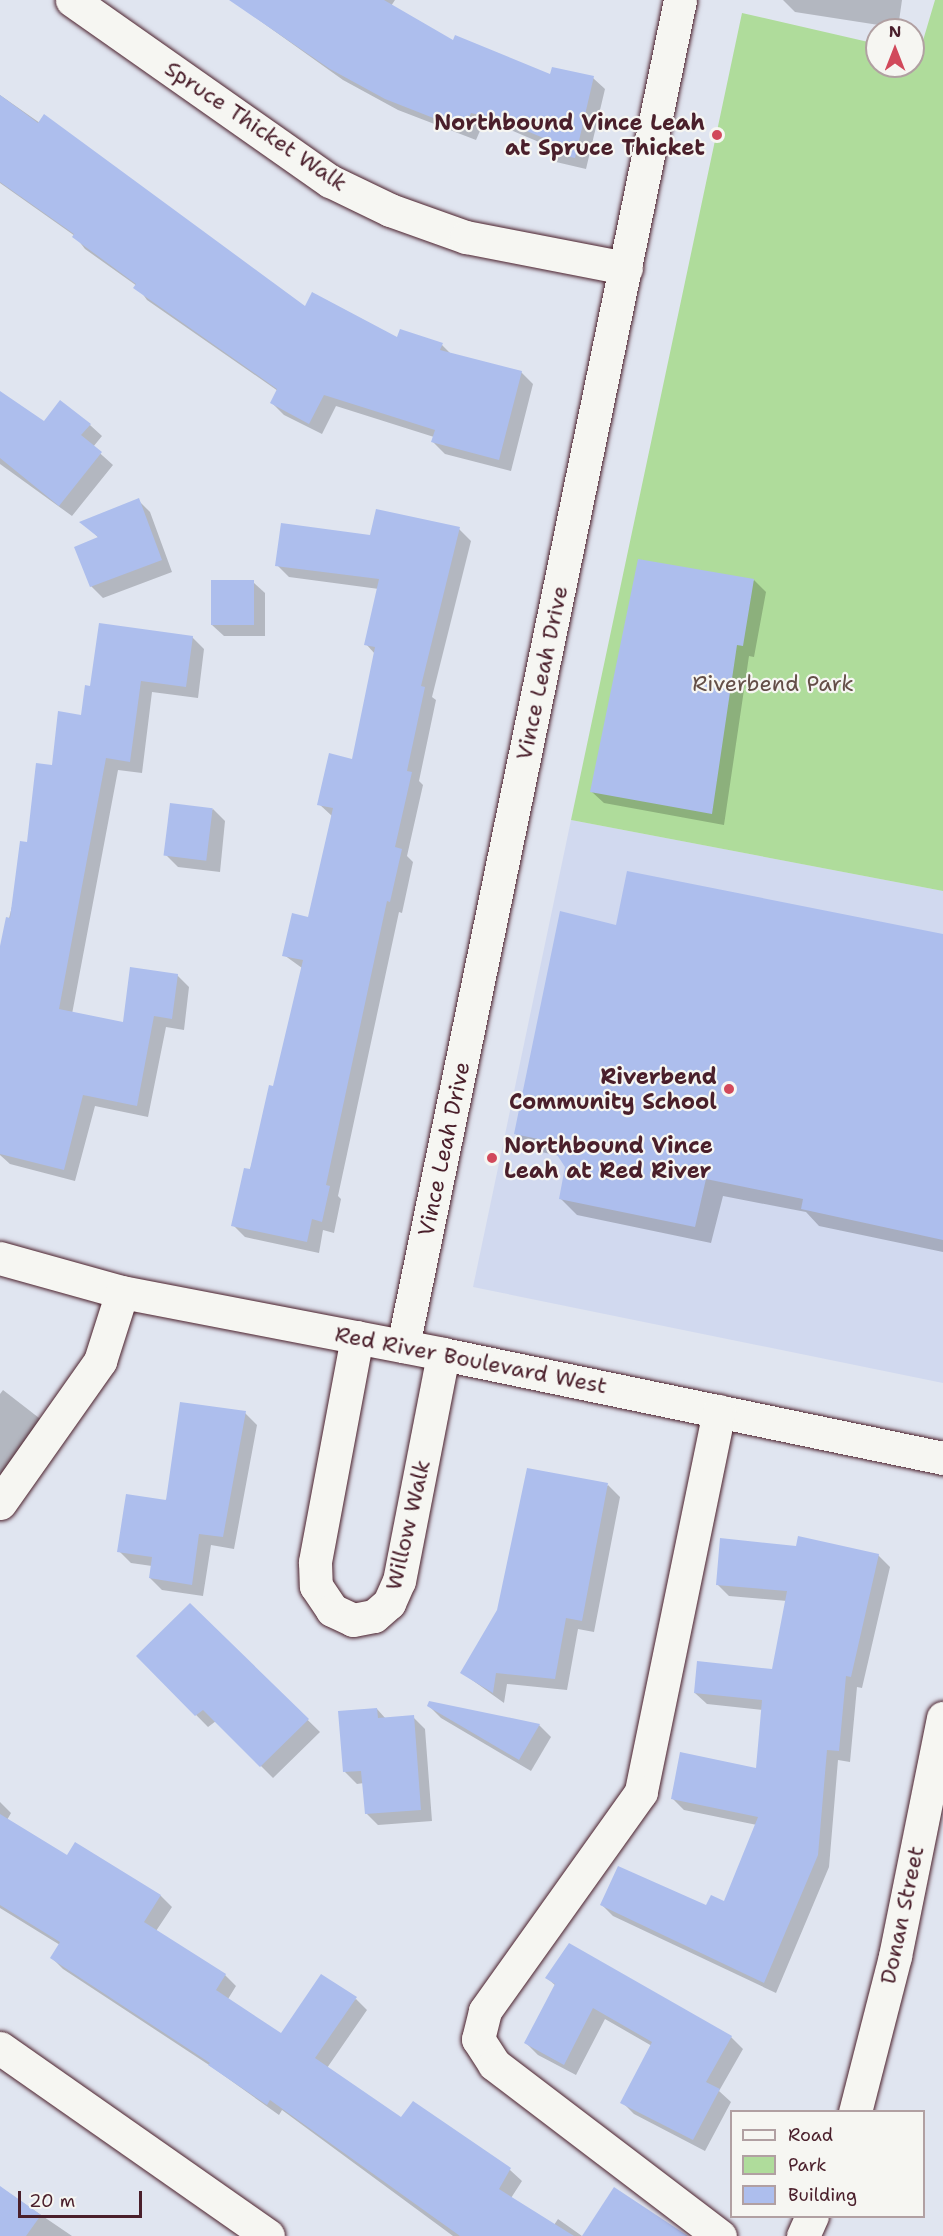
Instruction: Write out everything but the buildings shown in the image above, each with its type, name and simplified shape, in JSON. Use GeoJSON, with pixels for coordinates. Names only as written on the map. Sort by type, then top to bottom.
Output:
{"type":"FeatureCollection","features":[{"type":"Feature","properties":{"kind":"street","name":"Spruce Thicket Walk"},"geometry":{"type":"LineString","coordinates":[[72,0],[330,181],[370,201],[466,237],[626,268]]}},
{"type":"Feature","properties":{"kind":"street","name":"Vince Leah Drive"},"geometry":{"type":"LineString","coordinates":[[403,1346],[680,0]]}},
{"type":"Feature","properties":{"kind":"street","name":"Red River Boulevard West"},"geometry":{"type":"LineString","coordinates":[[0,1258],[122,1292],[443,1354],[943,1458]]}},
{"type":"Feature","properties":{"kind":"street"},"geometry":{"type":"LineString","coordinates":[[0,1503],[100,1361],[122,1292]]}},
{"type":"Feature","properties":{"kind":"street","name":"Willow Walk"},"geometry":{"type":"LineString","coordinates":[[357,1337],[315,1562],[316,1586],[332,1610],[353,1620],[374,1616],[389,1603],[399,1581],[443,1354]]}},
{"type":"Feature","properties":{"kind":"street"},"geometry":{"type":"LineString","coordinates":[[719,1411],[640,1792],[485,2011],[478,2039],[494,2064],[720,2236]]}},
{"type":"Feature","properties":{"kind":"street","name":"Donan Street"},"geometry":{"type":"LineString","coordinates":[[856,2110],[895,1956],[943,1718]]}},
{"type":"Feature","properties":{"kind":"street"},"geometry":{"type":"LineString","coordinates":[[0,2048],[267,2236]]}},
{"type":"Feature","properties":{"kind":"street"},"geometry":{"type":"LineString","coordinates":[[803,2236],[812,2218]]}},
{"type":"Feature","properties":{"kind":"shaded area","name":"Riverbend Community School"},"geometry":{"type":"Polygon","coordinates":[[[571,820],[943,891],[943,1383],[473,1287],[571,820]]]}},
{"type":"Feature","properties":{"kind":"green space","name":"Riverbend Park"},"geometry":{"type":"Polygon","coordinates":[[[935,0],[943,0],[943,891],[571,820],[742,13],[865,41],[865,78],[925,78],[925,34],[935,0]]]}},
{"type":"Feature","properties":{"kind":"place","name":"Northbound Vince Leah at Spruce Thicket"},"geometry":{"type":"Point","coordinates":[717,135]}},
{"type":"Feature","properties":{"kind":"place","name":"Riverbend Community School"},"geometry":{"type":"Point","coordinates":[729,1089]}},
{"type":"Feature","properties":{"kind":"place","name":"Northbound Vince Leah at Red River"},"geometry":{"type":"Point","coordinates":[492,1158]}}]}
